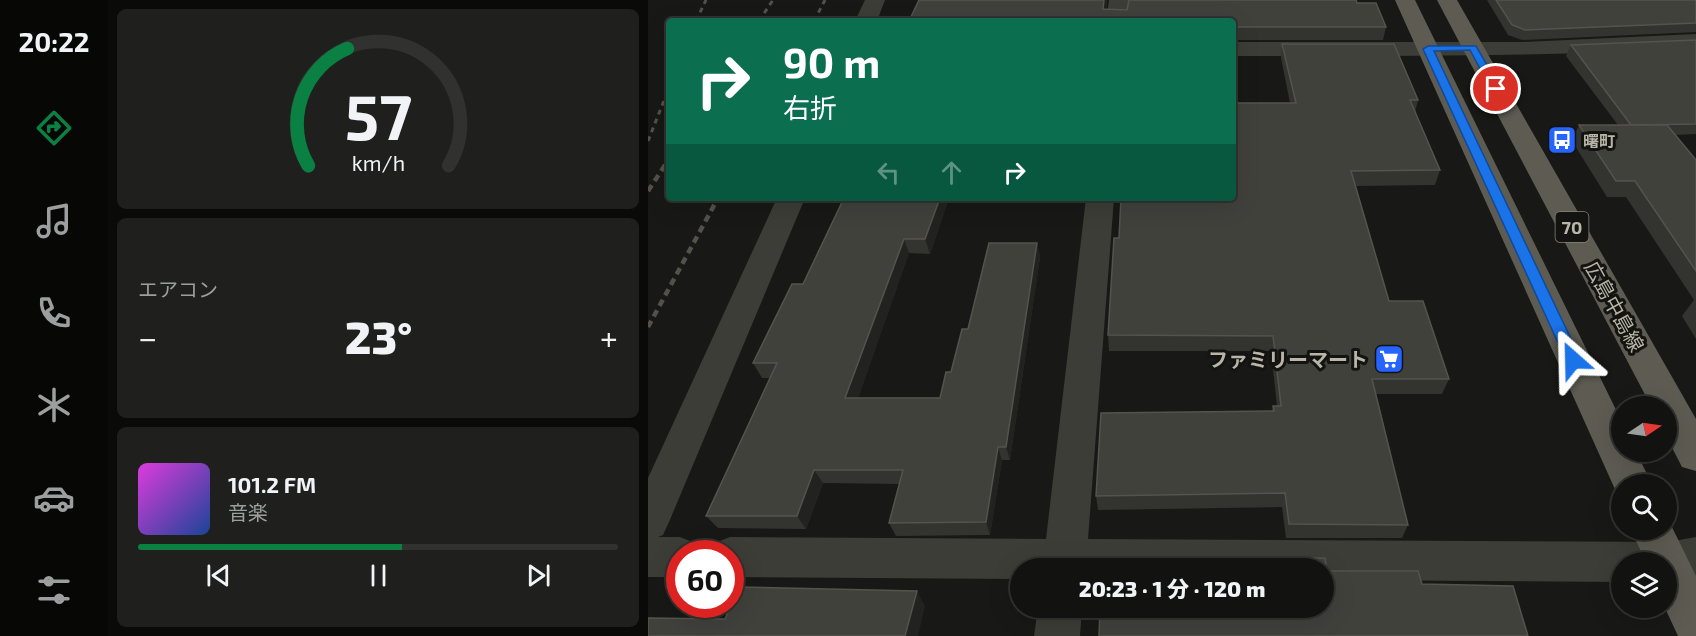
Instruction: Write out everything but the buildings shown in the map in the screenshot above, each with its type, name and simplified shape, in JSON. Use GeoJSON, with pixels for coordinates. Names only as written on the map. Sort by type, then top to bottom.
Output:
{"type":"FeatureCollection","features":[{"type":"Feature","properties":{"kind":"main road"},"geometry":{"type":"LineString","coordinates":[[1405,0],[1627,474]]}},
{"type":"Feature","properties":{"kind":"main road","name":"広島中島線"},"geometry":{"type":"LineString","coordinates":[[1447,0],[1696,455]]}},
{"type":"Feature","properties":{"kind":"main road"},"geometry":{"type":"LineString","coordinates":[[1672,550],[1696,625]]}},
{"type":"Feature","properties":{"kind":"street"},"geometry":{"type":"LineString","coordinates":[[867,18],[875,0]]}},
{"type":"Feature","properties":{"kind":"street"},"geometry":{"type":"LineString","coordinates":[[1117,18],[1119,0]]}},
{"type":"Feature","properties":{"kind":"street"},"geometry":{"type":"LineString","coordinates":[[1236,49],[1428,49],[1636,45],[1696,41]]}},
{"type":"Feature","properties":{"kind":"street"},"geometry":{"type":"LineString","coordinates":[[648,522],[742,314],[790,201]]}},
{"type":"Feature","properties":{"kind":"street"},"geometry":{"type":"LineString","coordinates":[[1065,558],[1100,201]]}},
{"type":"Feature","properties":{"kind":"street"},"geometry":{"type":"LineString","coordinates":[[1298,558],[1672,550]]}},
{"type":"Feature","properties":{"kind":"street"},"geometry":{"type":"LineString","coordinates":[[648,557],[666,557]]}},
{"type":"Feature","properties":{"kind":"street"},"geometry":{"type":"LineString","coordinates":[[744,557],[1010,562]]}},
{"type":"Feature","properties":{"kind":"street"},"geometry":{"type":"LineString","coordinates":[[1057,636],[1059,618]]}},
{"type":"Feature","properties":{"kind":"railway"},"geometry":{"type":"LineString","coordinates":[[697,18],[706,0]]}},
{"type":"Feature","properties":{"kind":"railway"},"geometry":{"type":"LineString","coordinates":[[761,18],[773,0]]}},
{"type":"Feature","properties":{"kind":"railway"},"geometry":{"type":"LineString","coordinates":[[816,18],[825,0]]}},
{"type":"Feature","properties":{"kind":"railway"},"geometry":{"type":"LineString","coordinates":[[648,141],[666,96]]}},
{"type":"Feature","properties":{"kind":"railway"},"geometry":{"type":"LineString","coordinates":[[648,191],[666,164]]}},
{"type":"Feature","properties":{"kind":"railway"},"geometry":{"type":"LineString","coordinates":[[648,327],[716,201]]}},
{"type":"Feature","properties":{"kind":"place","name":"曙町"},"geometry":{"type":"Point","coordinates":[1562,140]}},
{"type":"Feature","properties":{"kind":"place","name":"ファミリーマート"},"geometry":{"type":"Point","coordinates":[1389,359]}},
{"type":"Feature","properties":{"kind":"route"},"geometry":{"type":"LineString","coordinates":[[1496,89],[1473,48],[1428,49],[1573,360]]}}]}
